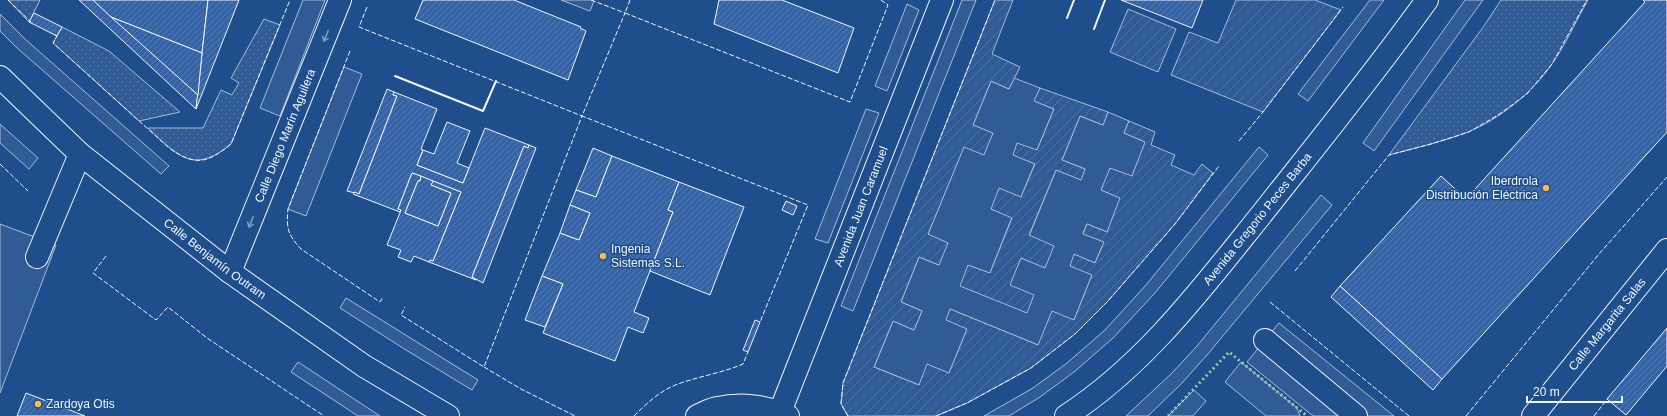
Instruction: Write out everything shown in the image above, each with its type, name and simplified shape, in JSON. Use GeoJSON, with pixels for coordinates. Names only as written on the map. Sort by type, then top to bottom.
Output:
{"type":"FeatureCollection","features":[{"type":"Feature","properties":{"kind":"street","name":"Calle Diego Marín Aguilera"},"geometry":{"type":"LineString","coordinates":[[230,272],[340,0]]}},
{"type":"Feature","properties":{"kind":"street","name":"Avenida Juan Caramuel"},"geometry":{"type":"LineString","coordinates":[[784,414],[942,0]]}},
{"type":"Feature","properties":{"kind":"street","name":"Avenida Gregorio Peces Barba"},"geometry":{"type":"LineString","coordinates":[[1066,416],[1086,403],[1137,359],[1201,289],[1316,148],[1427,0]]}},
{"type":"Feature","properties":{"kind":"street","name":"Calle Benjamín Outram"},"geometry":{"type":"LineString","coordinates":[[0,77],[80,154],[230,272],[364,366],[448,416]]}},
{"type":"Feature","properties":{"kind":"street"},"geometry":{"type":"LineString","coordinates":[[38,257],[80,154]]}},
{"type":"Feature","properties":{"kind":"street","name":"Calle Margarita Salas"},"geometry":{"type":"LineString","coordinates":[[1533,416],[1667,250]]}},
{"type":"Feature","properties":{"kind":"street"},"geometry":{"type":"LineString","coordinates":[[1265,340],[1356,416]]}},
{"type":"Feature","properties":{"kind":"street"},"geometry":{"type":"LineString","coordinates":[[698,416],[717,408],[749,405],[784,414]]}},
{"type":"Feature","properties":{"kind":"shaded area"},"geometry":{"type":"Polygon","coordinates":[[[8,0],[40,0],[29,22],[8,0]]]}},
{"type":"Feature","properties":{"kind":"shaded area"},"geometry":{"type":"Polygon","coordinates":[[[303,0],[325,0],[280,116],[260,108],[303,0]]]}},
{"type":"Feature","properties":{"kind":"shaded area"},"geometry":{"type":"Polygon","coordinates":[[[561,0],[591,0],[594,1],[590,11],[561,0]]]}},
{"type":"Feature","properties":{"kind":"shaded area"},"geometry":{"type":"Polygon","coordinates":[[[962,0],[976,0],[853,311],[841,306],[962,0]]]}},
{"type":"Feature","properties":{"kind":"shaded area"},"geometry":{"type":"Polygon","coordinates":[[[995,0],[1013,0],[992,54],[1020,67],[1009,89],[991,81],[973,125],[993,133],[984,155],[964,147],[928,234],[948,243],[939,265],[919,257],[901,302],[922,311],[914,330],[893,321],[874,367],[919,385],[927,364],[949,373],[967,329],[946,320],[950,309],[1038,345],[1052,311],[1074,320],[1092,275],[1070,266],[1074,254],[1095,263],[1104,242],[1083,234],[1087,224],[1107,232],[1120,198],[1101,190],[1110,168],[1132,176],[1145,142],[1124,133],[1129,121],[1155,132],[1151,145],[1175,155],[1171,165],[1194,175],[1202,164],[1213,173],[1175,224],[1108,301],[1075,334],[1031,368],[967,403],[936,416],[848,416],[841,404],[843,383],[995,0]]]}},
{"type":"Feature","properties":{"kind":"shaded area"},"geometry":{"type":"Polygon","coordinates":[[[1236,0],[1315,0],[1341,10],[1263,112],[1171,75],[1189,32],[1218,43],[1236,0]]]}},
{"type":"Feature","properties":{"kind":"shaded area"},"geometry":{"type":"Polygon","coordinates":[[[1370,0],[1384,0],[1308,101],[1298,94],[1370,0]]]}},
{"type":"Feature","properties":{"kind":"shaded area"},"geometry":{"type":"Polygon","coordinates":[[[1465,0],[1483,0],[1374,151],[1363,143],[1465,0]]]}},
{"type":"Feature","properties":{"kind":"shaded area"},"geometry":{"type":"Polygon","coordinates":[[[1501,0],[1588,0],[1552,64],[1535,85],[1515,104],[1492,120],[1468,132],[1438,142],[1389,155],[1484,26],[1501,0]]]}},
{"type":"Feature","properties":{"kind":"shaded area"},"geometry":{"type":"Polygon","coordinates":[[[907,4],[919,10],[887,91],[875,86],[907,4]]]}},
{"type":"Feature","properties":{"kind":"shaded area"},"geometry":{"type":"Polygon","coordinates":[[[1128,9],[1176,29],[1158,72],[1110,52],[1128,9]]]}},
{"type":"Feature","properties":{"kind":"shaded area"},"geometry":{"type":"Polygon","coordinates":[[[0,14],[25,39],[169,166],[161,174],[16,47],[0,31],[0,14]]]}},
{"type":"Feature","properties":{"kind":"shaded area"},"geometry":{"type":"Polygon","coordinates":[[[264,19],[280,25],[231,144],[206,159],[196,160],[177,154],[148,128],[203,128],[221,90],[232,95],[239,83],[231,78],[264,19]]]}},
{"type":"Feature","properties":{"kind":"shaded area"},"geometry":{"type":"Polygon","coordinates":[[[62,27],[109,51],[180,112],[139,121],[53,43],[62,27]]]}},
{"type":"Feature","properties":{"kind":"shaded area"},"geometry":{"type":"Polygon","coordinates":[[[344,67],[362,74],[306,216],[288,209],[344,67]]]}},
{"type":"Feature","properties":{"kind":"shaded area"},"geometry":{"type":"Polygon","coordinates":[[[1014,78],[1040,88],[1035,101],[1054,109],[1037,150],[1013,154],[1035,163],[1021,197],[991,209],[1012,217],[990,273],[1009,285],[1021,258],[1045,267],[1029,236],[1056,170],[1081,179],[1085,169],[1062,160],[1080,116],[1103,125],[1108,112],[1129,121],[1124,133],[1146,142],[1132,176],[1101,190],[1121,198],[1107,232],[1087,224],[1083,233],[1104,242],[1095,263],[1074,255],[1092,275],[1074,320],[1038,345],[950,309],[967,329],[949,373],[919,385],[874,367],[893,321],[914,330],[922,311],[901,302],[919,257],[939,265],[928,234],[964,146],[984,154],[992,134],[973,125],[991,81],[1009,89],[1014,78]]]}},
{"type":"Feature","properties":{"kind":"shaded area"},"geometry":{"type":"Polygon","coordinates":[[[1040,88],[1108,112],[1103,125],[1080,116],[1062,160],[1085,169],[1081,180],[1056,170],[1029,235],[1054,246],[1045,268],[1021,258],[1010,285],[1034,295],[1027,313],[960,286],[968,265],[990,273],[1012,218],[991,209],[999,188],[1021,197],[1035,164],[1013,155],[1017,143],[1037,150],[1054,109],[1034,101],[1040,88]]]}},
{"type":"Feature","properties":{"kind":"shaded area"},"geometry":{"type":"Polygon","coordinates":[[[866,109],[879,113],[828,243],[815,239],[866,109]]]}},
{"type":"Feature","properties":{"kind":"shaded area"},"geometry":{"type":"Polygon","coordinates":[[[0,124],[38,158],[29,169],[0,143],[0,124]]]}},
{"type":"Feature","properties":{"kind":"shaded area"},"geometry":{"type":"Polygon","coordinates":[[[1259,147],[1268,155],[1155,293],[1113,338],[1074,372],[1040,397],[1009,416],[984,416],[1033,388],[1067,363],[1105,330],[1146,285],[1259,147]]]}},
{"type":"Feature","properties":{"kind":"shaded area"},"geometry":{"type":"Polygon","coordinates":[[[1321,195],[1332,205],[1207,355],[1182,383],[1148,416],[1126,416],[1172,373],[1197,346],[1321,195]]]}},
{"type":"Feature","properties":{"kind":"shaded area"},"geometry":{"type":"Polygon","coordinates":[[[0,224],[56,245],[0,393],[0,224]]]}},
{"type":"Feature","properties":{"kind":"shaded area"},"geometry":{"type":"Polygon","coordinates":[[[346,298],[478,380],[472,390],[340,308],[346,298]]]}},
{"type":"Feature","properties":{"kind":"shaded area"},"geometry":{"type":"Polygon","coordinates":[[[1279,323],[1394,416],[1313,416],[1247,362],[1279,323]]]}},
{"type":"Feature","properties":{"kind":"shaded area"},"geometry":{"type":"Polygon","coordinates":[[[298,362],[380,416],[358,416],[291,372],[298,362]]]}},
{"type":"Feature","properties":{"kind":"shaded area"},"geometry":{"type":"Polygon","coordinates":[[[1241,362],[1297,408],[1300,416],[1266,416],[1225,382],[1241,362]]]}},
{"type":"Feature","properties":{"kind":"shaded area"},"geometry":{"type":"Polygon","coordinates":[[[1194,390],[1206,401],[1193,416],[1168,416],[1194,390]]]}},
{"type":"Feature","properties":{"kind":"building"},"geometry":{"type":"Polygon","coordinates":[[[79,0],[93,0],[198,95],[196,109],[79,0]]]}},
{"type":"Feature","properties":{"kind":"building"},"geometry":{"type":"Polygon","coordinates":[[[93,0],[208,0],[202,53],[111,17],[93,0]]]}},
{"type":"Feature","properties":{"kind":"building"},"geometry":{"type":"Polygon","coordinates":[[[208,0],[239,0],[196,109],[202,53],[208,0]]]}},
{"type":"Feature","properties":{"kind":"building"},"geometry":{"type":"Polygon","coordinates":[[[423,0],[514,0],[581,27],[580,28],[586,31],[568,80],[415,19],[423,0]]]}},
{"type":"Feature","properties":{"kind":"building"},"geometry":{"type":"Polygon","coordinates":[[[719,0],[782,0],[854,28],[838,73],[714,24],[719,0]]]}},
{"type":"Feature","properties":{"kind":"building"},"geometry":{"type":"Polygon","coordinates":[[[1121,0],[1203,0],[1192,28],[1121,0]]]}},
{"type":"Feature","properties":{"kind":"building","name":"Iberdrola Distribución Eléctrica"},"geometry":{"type":"Polygon","coordinates":[[[1643,0],[1667,0],[1667,132],[1442,379],[1340,286],[1441,176],[1466,199],[1645,2],[1643,0]]]}},
{"type":"Feature","properties":{"kind":"building"},"geometry":{"type":"Polygon","coordinates":[[[34,13],[62,27],[57,36],[29,22],[34,13]]]}},
{"type":"Feature","properties":{"kind":"building"},"geometry":{"type":"Polygon","coordinates":[[[111,17],[202,53],[198,95],[111,17]]]}},
{"type":"Feature","properties":{"kind":"building"},"geometry":{"type":"Polygon","coordinates":[[[387,89],[394,92],[393,95],[397,96],[359,194],[347,191],[387,89]]]}},
{"type":"Feature","properties":{"kind":"building"},"geometry":{"type":"Polygon","coordinates":[[[394,92],[437,109],[421,149],[423,150],[417,165],[463,183],[485,128],[529,145],[528,148],[524,146],[472,277],[476,280],[429,262],[430,260],[433,261],[461,192],[412,173],[398,209],[401,210],[400,212],[353,194],[355,192],[359,194],[397,96],[393,95],[394,92]]]}},
{"type":"Feature","properties":{"kind":"building"},"geometry":{"type":"Polygon","coordinates":[[[447,122],[470,131],[457,163],[469,168],[463,183],[417,165],[423,150],[434,154],[447,122]]]}},
{"type":"Feature","properties":{"kind":"building"},"geometry":{"type":"Polygon","coordinates":[[[529,145],[536,148],[483,283],[472,277],[524,146],[528,148],[529,145]]]}},
{"type":"Feature","properties":{"kind":"building"},"geometry":{"type":"Polygon","coordinates":[[[593,148],[612,156],[596,197],[576,190],[593,148]]]}},
{"type":"Feature","properties":{"kind":"building","name":"Ingenia Sistemas S.L."},"geometry":{"type":"Polygon","coordinates":[[[612,156],[679,182],[668,210],[673,212],[634,312],[649,318],[643,333],[628,327],[615,361],[543,333],[563,284],[542,276],[560,233],[579,240],[590,213],[570,205],[576,190],[596,197],[612,156]]]}},
{"type":"Feature","properties":{"kind":"building"},"geometry":{"type":"Polygon","coordinates":[[[412,173],[421,176],[405,213],[438,226],[451,193],[431,185],[433,181],[461,192],[433,261],[430,260],[429,262],[414,256],[411,262],[398,257],[401,250],[387,245],[401,210],[398,209],[412,173]]]}},
{"type":"Feature","properties":{"kind":"building"},"geometry":{"type":"Polygon","coordinates":[[[421,176],[433,181],[431,185],[451,193],[438,226],[405,213],[421,176]]]}},
{"type":"Feature","properties":{"kind":"building"},"geometry":{"type":"Polygon","coordinates":[[[679,182],[744,207],[710,295],[650,271],[673,212],[668,210],[679,182]]]}},
{"type":"Feature","properties":{"kind":"building"},"geometry":{"type":"Polygon","coordinates":[[[786,201],[797,206],[793,215],[782,210],[786,201]]]}},
{"type":"Feature","properties":{"kind":"building"},"geometry":{"type":"Polygon","coordinates":[[[570,205],[590,213],[579,240],[560,233],[570,205]]]}},
{"type":"Feature","properties":{"kind":"building"},"geometry":{"type":"Polygon","coordinates":[[[542,276],[563,284],[545,327],[525,320],[542,276]]]}},
{"type":"Feature","properties":{"kind":"building"},"geometry":{"type":"Polygon","coordinates":[[[1340,286],[1442,379],[1433,390],[1331,297],[1340,286]]]}},
{"type":"Feature","properties":{"kind":"building"},"geometry":{"type":"Polygon","coordinates":[[[755,320],[760,322],[748,352],[743,350],[755,320]]]}},
{"type":"Feature","properties":{"kind":"building"},"geometry":{"type":"Polygon","coordinates":[[[1667,328],[1667,366],[1626,415],[1607,399],[1667,328]]]}},
{"type":"Feature","properties":{"kind":"building","name":"Zardoya Otis"},"geometry":{"type":"Polygon","coordinates":[[[26,393],[85,416],[17,416],[26,393]]]}},
{"type":"Feature","properties":{"kind":"hedge"},"geometry":{"type":"LineString","coordinates":[[1168,416],[1229,352],[1307,416]]}},
{"type":"Feature","properties":{"kind":"fence"},"geometry":{"type":"LineString","coordinates":[[8,0],[31,22]]}},
{"type":"Feature","properties":{"kind":"fence"},"geometry":{"type":"LineString","coordinates":[[55,35],[57,36],[53,43],[169,148],[186,158],[194,160],[208,159],[223,151],[231,144],[290,0]]}},
{"type":"Feature","properties":{"kind":"fence"},"geometry":{"type":"LineString","coordinates":[[591,0],[625,13],[582,116],[808,205],[760,322]]}},
{"type":"Feature","properties":{"kind":"fence"},"geometry":{"type":"LineString","coordinates":[[630,0],[625,13],[850,102],[888,5],[881,0]]}},
{"type":"Feature","properties":{"kind":"fence"},"geometry":{"type":"LineString","coordinates":[[848,416],[841,404],[843,383],[995,0]]}},
{"type":"Feature","properties":{"kind":"fence"},"geometry":{"type":"LineString","coordinates":[[1295,271],[1389,155],[1469,132],[1498,115],[1527,94],[1552,64],[1587,0]]}},
{"type":"Feature","properties":{"kind":"fence"},"geometry":{"type":"LineString","coordinates":[[367,7],[359,27],[582,116],[484,367],[401,315],[405,307]]}},
{"type":"Feature","properties":{"kind":"fence"},"geometry":{"type":"LineString","coordinates":[[1239,141],[1343,7]]}},
{"type":"Feature","properties":{"kind":"fence"},"geometry":{"type":"LineString","coordinates":[[350,51],[288,209],[287,221],[293,240],[301,249],[380,302],[383,297]]}},
{"type":"Feature","properties":{"kind":"fence"},"geometry":{"type":"LineString","coordinates":[[0,164],[28,191]]}},
{"type":"Feature","properties":{"kind":"fence"},"geometry":{"type":"LineString","coordinates":[[936,416],[967,403],[1031,368],[1075,334],[1108,301],[1175,224],[1219,166]]}},
{"type":"Feature","properties":{"kind":"fence"},"geometry":{"type":"LineString","coordinates":[[1466,416],[1599,254],[1667,177]]}},
{"type":"Feature","properties":{"kind":"fence"},"geometry":{"type":"LineString","coordinates":[[106,256],[93,273],[156,320],[168,307],[207,338],[324,416]]}},
{"type":"Feature","properties":{"kind":"fence"},"geometry":{"type":"LineString","coordinates":[[1270,302],[1409,416]]}},
{"type":"Feature","properties":{"kind":"fence"},"geometry":{"type":"LineString","coordinates":[[634,416],[654,397],[672,387],[686,381],[743,364],[748,352]]}},
{"type":"Feature","properties":{"kind":"fence"},"geometry":{"type":"LineString","coordinates":[[484,367],[521,389],[575,416]]}},
{"type":"Feature","properties":{"kind":"fence"},"geometry":{"type":"LineString","coordinates":[[1594,416],[1608,398]]}},
{"type":"Feature","properties":{"kind":"wall"},"geometry":{"type":"LineString","coordinates":[[1067,18],[1074,0]]}},
{"type":"Feature","properties":{"kind":"wall"},"geometry":{"type":"LineString","coordinates":[[1094,29],[1105,0]]}},
{"type":"Feature","properties":{"kind":"wall"},"geometry":{"type":"LineString","coordinates":[[395,76],[483,111],[496,81]]}},
{"type":"Feature","properties":{"kind":"place","name":"Iberdrola Distribución Eléctrica"},"geometry":{"type":"Point","coordinates":[1546,188]}},
{"type":"Feature","properties":{"kind":"place","name":"Ingenia Sistemas S.L."},"geometry":{"type":"Point","coordinates":[603,256]}},
{"type":"Feature","properties":{"kind":"place","name":"Zardoya Otis"},"geometry":{"type":"Point","coordinates":[38,404]}}]}
